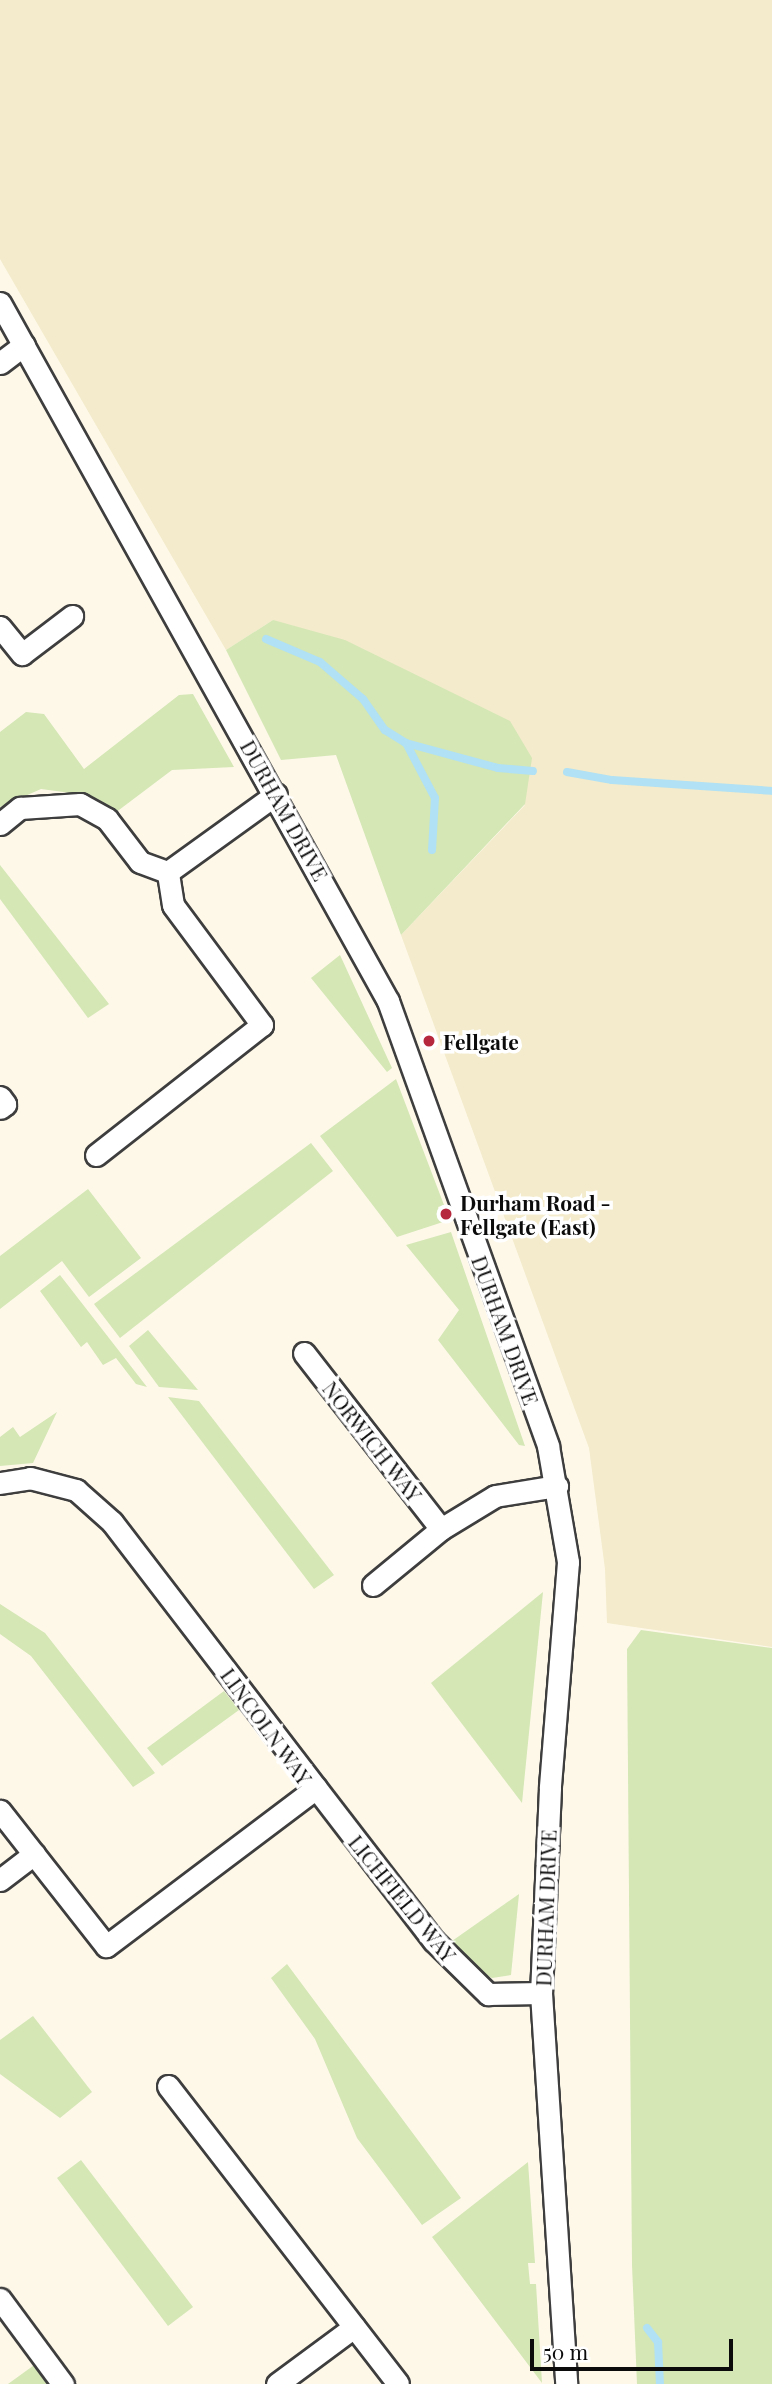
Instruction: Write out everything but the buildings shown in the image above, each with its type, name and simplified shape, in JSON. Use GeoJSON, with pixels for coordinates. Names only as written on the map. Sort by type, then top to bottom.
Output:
{"type":"FeatureCollection","features":[{"type":"Feature","properties":{"kind":"street","name":"DURHAM DRIVE"},"geometry":{"type":"LineString","coordinates":[[0,303],[276,794],[388,1001],[548,1446],[568,1562],[550,1788],[541,1993],[566,2384]]}},
{"type":"Feature","properties":{"kind":"street"},"geometry":{"type":"LineString","coordinates":[[0,363],[24,345]]}},
{"type":"Feature","properties":{"kind":"street"},"geometry":{"type":"LineString","coordinates":[[0,627],[22,654],[72,616]]}},
{"type":"Feature","properties":{"kind":"street"},"geometry":{"type":"LineString","coordinates":[[168,872],[276,794]]}},
{"type":"Feature","properties":{"kind":"street"},"geometry":{"type":"LineString","coordinates":[[0,824],[20,808],[80,804],[107,819],[140,862],[168,872]]}},
{"type":"Feature","properties":{"kind":"street"},"geometry":{"type":"LineString","coordinates":[[96,1155],[262,1025],[173,905],[168,872]]}},
{"type":"Feature","properties":{"kind":"street"},"geometry":{"type":"LineString","coordinates":[[0,1097],[5,1104],[0,1108]]}},
{"type":"Feature","properties":{"kind":"street","name":"NORWICH WAY"},"geometry":{"type":"LineString","coordinates":[[304,1353],[441,1529]]}},
{"type":"Feature","properties":{"kind":"street","name":"LINCOLN WAY"},"geometry":{"type":"LineString","coordinates":[[0,1483],[30,1478],[76,1490],[112,1522],[316,1787],[106,1946],[0,1811]]}},
{"type":"Feature","properties":{"kind":"street"},"geometry":{"type":"LineString","coordinates":[[373,1585],[441,1529],[495,1496],[557,1486]]}},
{"type":"Feature","properties":{"kind":"street","name":"LICHFIELD WAY"},"geometry":{"type":"LineString","coordinates":[[316,1787],[435,1941],[488,1994],[541,1993]]}},
{"type":"Feature","properties":{"kind":"street"},"geometry":{"type":"LineString","coordinates":[[0,1880],[34,1854]]}},
{"type":"Feature","properties":{"kind":"street"},"geometry":{"type":"LineString","coordinates":[[168,2086],[398,2384]]}},
{"type":"Feature","properties":{"kind":"street"},"geometry":{"type":"LineString","coordinates":[[0,2299],[64,2384]]}},
{"type":"Feature","properties":{"kind":"street"},"geometry":{"type":"LineString","coordinates":[[277,2384],[354,2327]]}},
{"type":"Feature","properties":{"kind":"shaded area"},"geometry":{"type":"Polygon","coordinates":[[[0,0],[772,0],[772,1647],[607,1623],[605,1569],[589,1448],[401,935],[525,805],[273,620],[226,650],[0,259],[0,0]]]}},
{"type":"Feature","properties":{"kind":"green space"},"geometry":{"type":"Polygon","coordinates":[[[273,620],[345,640],[510,721],[532,758],[525,804],[401,935],[336,755],[281,760],[226,650],[273,620]]]}},
{"type":"Feature","properties":{"kind":"green space"},"geometry":{"type":"Polygon","coordinates":[[[193,694],[234,767],[172,770],[115,813],[86,795],[41,789],[0,807],[0,732],[26,712],[44,714],[84,769],[179,695],[193,694]]]}},
{"type":"Feature","properties":{"kind":"green space"},"geometry":{"type":"Polygon","coordinates":[[[0,865],[109,1004],[88,1018],[0,899],[0,865]]]}},
{"type":"Feature","properties":{"kind":"green space"},"geometry":{"type":"Polygon","coordinates":[[[340,955],[392,1068],[387,1072],[311,978],[340,955]]]}},
{"type":"Feature","properties":{"kind":"green space"},"geometry":{"type":"Polygon","coordinates":[[[396,1079],[444,1205],[438,1207],[443,1222],[397,1237],[320,1136],[396,1079]]]}},
{"type":"Feature","properties":{"kind":"green space"},"geometry":{"type":"Polygon","coordinates":[[[311,1143],[333,1171],[120,1338],[94,1304],[311,1143]]]}},
{"type":"Feature","properties":{"kind":"green space"},"geometry":{"type":"Polygon","coordinates":[[[88,1189],[141,1258],[89,1297],[62,1261],[0,1309],[0,1256],[88,1189]]]}},
{"type":"Feature","properties":{"kind":"green space"},"geometry":{"type":"Polygon","coordinates":[[[451,1232],[525,1446],[519,1445],[438,1340],[459,1310],[406,1245],[451,1232]]]}},
{"type":"Feature","properties":{"kind":"green space"},"geometry":{"type":"Polygon","coordinates":[[[60,1275],[147,1387],[136,1384],[116,1358],[103,1365],[87,1342],[81,1347],[40,1291],[60,1275]]]}},
{"type":"Feature","properties":{"kind":"green space"},"geometry":{"type":"Polygon","coordinates":[[[148,1330],[198,1390],[159,1387],[129,1346],[148,1330]]]}},
{"type":"Feature","properties":{"kind":"green space"},"geometry":{"type":"Polygon","coordinates":[[[168,1397],[199,1401],[334,1575],[314,1589],[168,1397]]]}},
{"type":"Feature","properties":{"kind":"green space"},"geometry":{"type":"Polygon","coordinates":[[[57,1412],[33,1463],[0,1466],[0,1437],[13,1427],[20,1437],[57,1412]]]}},
{"type":"Feature","properties":{"kind":"green space"},"geometry":{"type":"Polygon","coordinates":[[[543,1592],[522,1803],[431,1683],[543,1592]]]}},
{"type":"Feature","properties":{"kind":"green space"},"geometry":{"type":"Polygon","coordinates":[[[0,1604],[45,1633],[155,1773],[133,1787],[31,1656],[0,1634],[0,1604]]]}},
{"type":"Feature","properties":{"kind":"green space"},"geometry":{"type":"Polygon","coordinates":[[[641,1630],[772,1648],[772,2384],[637,2384],[632,2265],[627,1649],[641,1630]]]}},
{"type":"Feature","properties":{"kind":"green space"},"geometry":{"type":"Polygon","coordinates":[[[224,1691],[239,1710],[162,1766],[147,1748],[224,1691]]]}},
{"type":"Feature","properties":{"kind":"green space"},"geometry":{"type":"Polygon","coordinates":[[[519,1894],[511,1975],[492,1978],[474,1968],[452,1941],[519,1894]]]}},
{"type":"Feature","properties":{"kind":"green space"},"geometry":{"type":"Polygon","coordinates":[[[287,1964],[461,2198],[422,2225],[357,2138],[315,2039],[271,1978],[287,1964]]]}},
{"type":"Feature","properties":{"kind":"green space"},"geometry":{"type":"Polygon","coordinates":[[[33,2016],[92,2092],[60,2118],[0,2074],[0,2040],[33,2016]]]}},
{"type":"Feature","properties":{"kind":"green space"},"geometry":{"type":"Polygon","coordinates":[[[81,2160],[193,2307],[168,2326],[57,2178],[81,2160]]]}},
{"type":"Feature","properties":{"kind":"green space"},"geometry":{"type":"Polygon","coordinates":[[[528,2162],[535,2263],[528,2263],[530,2284],[536,2284],[542,2383],[432,2237],[528,2162]]]}},
{"type":"Feature","properties":{"kind":"green space"},"geometry":{"type":"Polygon","coordinates":[[[37,2363],[52,2384],[8,2384],[37,2363]]]}},
{"type":"Feature","properties":{"kind":"waterway"},"geometry":{"type":"LineString","coordinates":[[266,639],[320,662],[363,699],[385,730],[406,743],[498,768],[533,771]]}},
{"type":"Feature","properties":{"kind":"waterway"},"geometry":{"type":"LineString","coordinates":[[406,743],[435,798],[432,850]]}},
{"type":"Feature","properties":{"kind":"waterway"},"geometry":{"type":"LineString","coordinates":[[567,772],[612,780],[772,791]]}},
{"type":"Feature","properties":{"kind":"waterway"},"geometry":{"type":"LineString","coordinates":[[647,2328],[658,2342],[660,2384]]}},
{"type":"Feature","properties":{"kind":"place","name":"Fellgate"},"geometry":{"type":"Point","coordinates":[429,1041]}},
{"type":"Feature","properties":{"kind":"place","name":"Durham Road - Fellgate (East)"},"geometry":{"type":"Point","coordinates":[446,1214]}}]}
